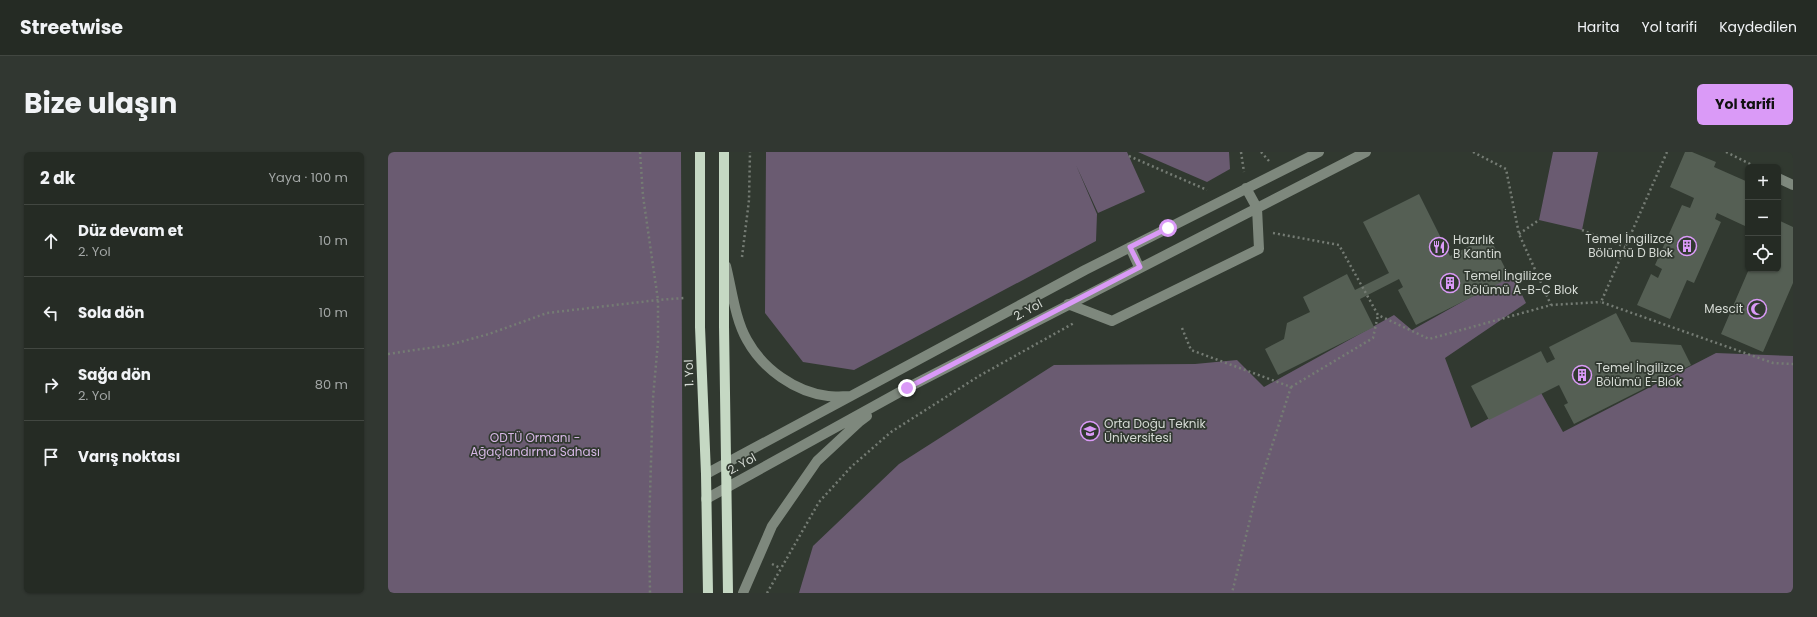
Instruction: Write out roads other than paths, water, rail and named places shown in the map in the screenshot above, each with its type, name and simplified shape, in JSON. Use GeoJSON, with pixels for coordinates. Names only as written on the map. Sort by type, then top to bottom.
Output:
{"type":"FeatureCollection","features":[{"type":"Feature","properties":{"kind":"main road","name":"1. Yol"},"geometry":{"type":"LineString","coordinates":[[700,152],[700,297],[706,474],[708,593]]}},
{"type":"Feature","properties":{"kind":"main road"},"geometry":{"type":"LineString","coordinates":[[724,152],[723,254],[728,593]]}},
{"type":"Feature","properties":{"kind":"street","name":"2. Yol"},"geometry":{"type":"LineString","coordinates":[[706,474],[1130,247],[1319,152]]}},
{"type":"Feature","properties":{"kind":"street","name":"2. Yol"},"geometry":{"type":"LineString","coordinates":[[706,498],[907,388],[1366,152]]}},
{"type":"Feature","properties":{"kind":"street"},"geometry":{"type":"LineString","coordinates":[[1781,179],[1793,185]]}},
{"type":"Feature","properties":{"kind":"street"},"geometry":{"type":"LineString","coordinates":[[1068,304],[1112,321],[1259,249],[1257,208],[1246,188]]}},
{"type":"Feature","properties":{"kind":"street"},"geometry":{"type":"LineString","coordinates":[[1130,247],[1140,267]]}},
{"type":"Feature","properties":{"kind":"street"},"geometry":{"type":"LineString","coordinates":[[723,254],[735,306],[747,340],[771,370],[789,382],[811,392],[828,396],[852,396]]}},
{"type":"Feature","properties":{"kind":"street"},"geometry":{"type":"LineString","coordinates":[[743,593],[772,526],[816,461],[859,422],[907,388]]}},
{"type":"Feature","properties":{"kind":"place","name":"Temel İngilizce Bölümü D Blok"},"geometry":{"type":"Point","coordinates":[1687,246]}},
{"type":"Feature","properties":{"kind":"place","name":"Hazırlık B Kantin"},"geometry":{"type":"Point","coordinates":[1439,247]}},
{"type":"Feature","properties":{"kind":"place","name":"Temel İngilizce Bölümü A-B-C Blok"},"geometry":{"type":"Point","coordinates":[1450,283]}},
{"type":"Feature","properties":{"kind":"place","name":"Mescit"},"geometry":{"type":"Point","coordinates":[1757,309]}},
{"type":"Feature","properties":{"kind":"place","name":"Temel İngilizce Bölümü E-Blok"},"geometry":{"type":"Point","coordinates":[1582,375]}},
{"type":"Feature","properties":{"kind":"place","name":"Orta Doğu Teknik Üniversitesi"},"geometry":{"type":"Point","coordinates":[1090,431]}},
{"type":"Feature","properties":{"kind":"park label","name":"ODTÜ Ormanı - Ağaçlandırma Sahası"},"geometry":{"type":"Point","coordinates":[535,445]}}]}
